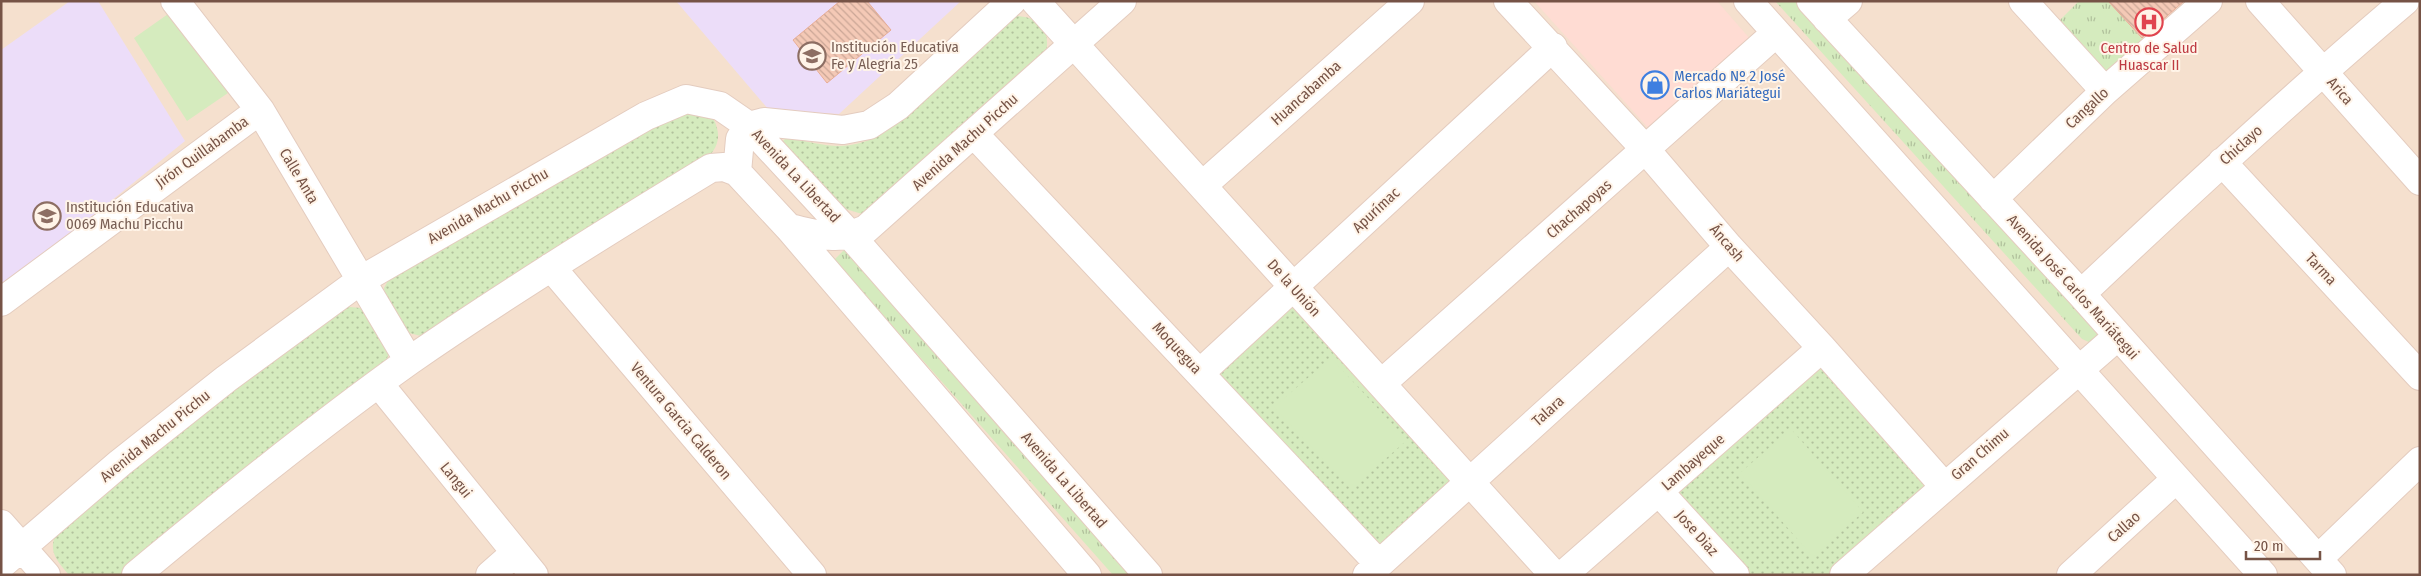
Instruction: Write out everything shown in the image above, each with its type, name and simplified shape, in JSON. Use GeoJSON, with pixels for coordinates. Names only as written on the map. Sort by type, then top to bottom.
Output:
{"type":"FeatureCollection","features":[{"type":"Feature","properties":{"kind":"street","name":"Calle Anta"},"geometry":{"type":"LineString","coordinates":[[175,1],[260,110],[410,361]]}},
{"type":"Feature","properties":{"kind":"street"},"geometry":{"type":"LineString","coordinates":[[749,126],[764,122],[842,130],[869,125],[898,106],[1012,1]]}},
{"type":"Feature","properties":{"kind":"street","name":"De la Unión"},"geometry":{"type":"LineString","coordinates":[[1035,1],[1203,185],[1292,287],[1471,480],[1554,575]]}},
{"type":"Feature","properties":{"kind":"street","name":"Avenida Machu Picchu"},"geometry":{"type":"LineString","coordinates":[[789,228],[827,236],[851,236],[866,229],[1122,1]]}},
{"type":"Feature","properties":{"kind":"street","name":"Huancabamba"},"geometry":{"type":"LineString","coordinates":[[1203,185],[1410,1]]}},
{"type":"Feature","properties":{"kind":"street","name":"Áncash"},"geometry":{"type":"LineString","coordinates":[[1508,1],[1553,47],[1646,150],[1729,247],[1822,348],[1944,486]]}},
{"type":"Feature","properties":{"kind":"street"},"geometry":{"type":"LineString","coordinates":[[1748,1],[2263,575]]}},
{"type":"Feature","properties":{"kind":"street"},"geometry":{"type":"LineString","coordinates":[[1819,10],[1848,1]]}},
{"type":"Feature","properties":{"kind":"street","name":"Cangallo"},"geometry":{"type":"LineString","coordinates":[[1993,199],[2105,91],[2208,1]]}},
{"type":"Feature","properties":{"kind":"street","name":"Arica"},"geometry":{"type":"LineString","coordinates":[[2260,1],[2420,181]]}},
{"type":"Feature","properties":{"kind":"street","name":"Chiclayo"},"geometry":{"type":"LineString","coordinates":[[2081,294],[2222,162],[2323,71],[2405,1]]}},
{"type":"Feature","properties":{"kind":"street"},"geometry":{"type":"LineString","coordinates":[[2037,6],[2105,91]]}},
{"type":"Feature","properties":{"kind":"street","name":"Avenida José Carlos Mariátegui"},"geometry":{"type":"LineString","coordinates":[[1819,10],[2081,294],[2326,566]]}},
{"type":"Feature","properties":{"kind":"street","name":"Chachapoyas"},"geometry":{"type":"LineString","coordinates":[[1382,383],[1776,33]]}},
{"type":"Feature","properties":{"kind":"street","name":"Apurímac"},"geometry":{"type":"LineString","coordinates":[[1200,373],[1553,47]]}},
{"type":"Feature","properties":{"kind":"street","name":"Avenida Machu Picchu"},"geometry":{"type":"LineString","coordinates":[[1,565],[120,463],[226,379],[361,280],[637,120],[668,106],[686,99],[720,106],[749,126]]}},
{"type":"Feature","properties":{"kind":"street","name":"Jirón Quillabamba"},"geometry":{"type":"LineString","coordinates":[[1,302],[260,110]]}},
{"type":"Feature","properties":{"kind":"street","name":"Avenida La Libertad"},"geometry":{"type":"LineString","coordinates":[[736,172],[740,139],[749,126],[851,236],[1148,575]]}},
{"type":"Feature","properties":{"kind":"street","name":"Moquegua"},"geometry":{"type":"LineString","coordinates":[[974,134],[1200,373],[1373,569]]}},
{"type":"Feature","properties":{"kind":"street","name":"Tarma"},"geometry":{"type":"LineString","coordinates":[[2222,162],[2420,376]]}},
{"type":"Feature","properties":{"kind":"street"},"geometry":{"type":"LineString","coordinates":[[136,575],[243,486],[410,361],[551,268],[711,168],[724,167],[736,172],[789,228],[1087,575]]}},
{"type":"Feature","properties":{"kind":"street","name":"Talara"},"geometry":{"type":"LineString","coordinates":[[1373,569],[1729,247]]}},
{"type":"Feature","properties":{"kind":"street","name":"Ventura Garcia Calderon"},"geometry":{"type":"LineString","coordinates":[[551,268],[812,575]]}},
{"type":"Feature","properties":{"kind":"street","name":"Gran Chimu"},"geometry":{"type":"LineString","coordinates":[[1844,575],[2118,336]]}},
{"type":"Feature","properties":{"kind":"street","name":"Lambayeque"},"geometry":{"type":"LineString","coordinates":[[1563,575],[1822,348]]}},
{"type":"Feature","properties":{"kind":"street","name":"Langui"},"geometry":{"type":"LineString","coordinates":[[379,384],[534,575]]}},
{"type":"Feature","properties":{"kind":"street"},"geometry":{"type":"LineString","coordinates":[[2326,566],[2420,461]]}},
{"type":"Feature","properties":{"kind":"street","name":"Callao"},"geometry":{"type":"LineString","coordinates":[[2071,575],[2176,479]]}},
{"type":"Feature","properties":{"kind":"street","name":"Jose Diaz"},"geometry":{"type":"LineString","coordinates":[[1659,492],[1735,575]]}},
{"type":"Feature","properties":{"kind":"street"},"geometry":{"type":"LineString","coordinates":[[1,524],[46,575]]}},
{"type":"Feature","properties":{"kind":"street"},"geometry":{"type":"LineString","coordinates":[[490,575],[515,553]]}},
{"type":"Feature","properties":{"kind":"shaded area"},"geometry":{"type":"Polygon","coordinates":[[[1,1],[2420,1],[2420,575],[1,575],[1,1]]]}},
{"type":"Feature","properties":{"kind":"shaded area","name":"Institución Educativa 0069 Machu Picchu"},"geometry":{"type":"Polygon","coordinates":[[[70,1],[98,1],[185,141],[1,290],[1,50],[70,1]]]}},
{"type":"Feature","properties":{"kind":"shaded area","name":"Institución Educativa Fe y Alegría 25"},"geometry":{"type":"Polygon","coordinates":[[[676,1],[961,1],[839,114],[769,110],[676,1]]]}},
{"type":"Feature","properties":{"kind":"shaded area","name":"Mercado Nº 2 José Carlos Mariátegui"},"geometry":{"type":"Polygon","coordinates":[[[1534,1],[1717,1],[1751,40],[1650,130],[1534,1]]]}},
{"type":"Feature","properties":{"kind":"green space"},"geometry":{"type":"Polygon","coordinates":[[[1775,1],[1801,1],[2097,331],[2099,340],[2091,343],[2082,339],[1775,1]]]}},
{"type":"Feature","properties":{"kind":"green space"},"geometry":{"type":"Polygon","coordinates":[[[2079,1],[2108,1],[2147,44],[2111,76],[2060,20],[2079,1]]]}},
{"type":"Feature","properties":{"kind":"green space"},"geometry":{"type":"Polygon","coordinates":[[[178,7],[228,93],[187,121],[134,38],[178,7]]]}},
{"type":"Feature","properties":{"kind":"green space"},"geometry":{"type":"Polygon","coordinates":[[[1016,16],[1032,19],[1042,27],[1047,39],[1045,56],[877,209],[862,214],[836,206],[782,142],[787,137],[837,146],[859,143],[884,133],[1016,16]]]}},
{"type":"Feature","properties":{"kind":"green space"},"geometry":{"type":"Polygon","coordinates":[[[685,109],[713,118],[718,132],[717,144],[714,150],[700,165],[436,335],[421,336],[405,332],[387,302],[384,288],[392,273],[685,109]]]}},
{"type":"Feature","properties":{"kind":"green space"},"geometry":{"type":"Polygon","coordinates":[[[847,247],[1139,575],[1113,575],[834,260],[847,247]]]}},
{"type":"Feature","properties":{"kind":"green space"},"geometry":{"type":"Polygon","coordinates":[[[1294,297],[1457,484],[1379,552],[1211,374],[1294,297]]]}},
{"type":"Feature","properties":{"kind":"green space"},"geometry":{"type":"Polygon","coordinates":[[[341,306],[360,308],[374,317],[387,341],[388,356],[381,373],[123,575],[69,575],[53,551],[54,539],[61,524],[341,306]]]}},
{"type":"Feature","properties":{"kind":"green space"},"geometry":{"type":"Polygon","coordinates":[[[1821,357],[1935,485],[1835,575],[1744,575],[1667,491],[1821,357]]]}},
{"type":"Feature","properties":{"kind":"green space"},"geometry":{"type":"Polygon","coordinates":[[[1331,358],[1407,440],[1351,489],[1274,407],[1331,358]]]}},
{"type":"Feature","properties":{"kind":"green space"},"geometry":{"type":"Polygon","coordinates":[[[1791,429],[1863,512],[1813,557],[1740,473],[1791,429]]]}},
{"type":"Feature","properties":{"kind":"building"},"geometry":{"type":"Polygon","coordinates":[[[840,1],[867,1],[891,30],[827,83],[793,40],[840,1]]]}},
{"type":"Feature","properties":{"kind":"building","name":"Centro de Salud Huascar II"},"geometry":{"type":"Polygon","coordinates":[[[2108,1],[2184,1],[2142,38],[2108,1]]]}},
{"type":"Feature","properties":{"kind":"place","name":"Centro de Salud Huascar II"},"geometry":{"type":"Point","coordinates":[2149,22]}},
{"type":"Feature","properties":{"kind":"place","name":"Institución Educativa Fe y Alegría 25"},"geometry":{"type":"Point","coordinates":[812,56]}},
{"type":"Feature","properties":{"kind":"place","name":"Mercado Nº 2 José Carlos Mariátegui"},"geometry":{"type":"Point","coordinates":[1655,85]}},
{"type":"Feature","properties":{"kind":"place","name":"Institución Educativa 0069 Machu Picchu"},"geometry":{"type":"Point","coordinates":[47,216]}}]}
